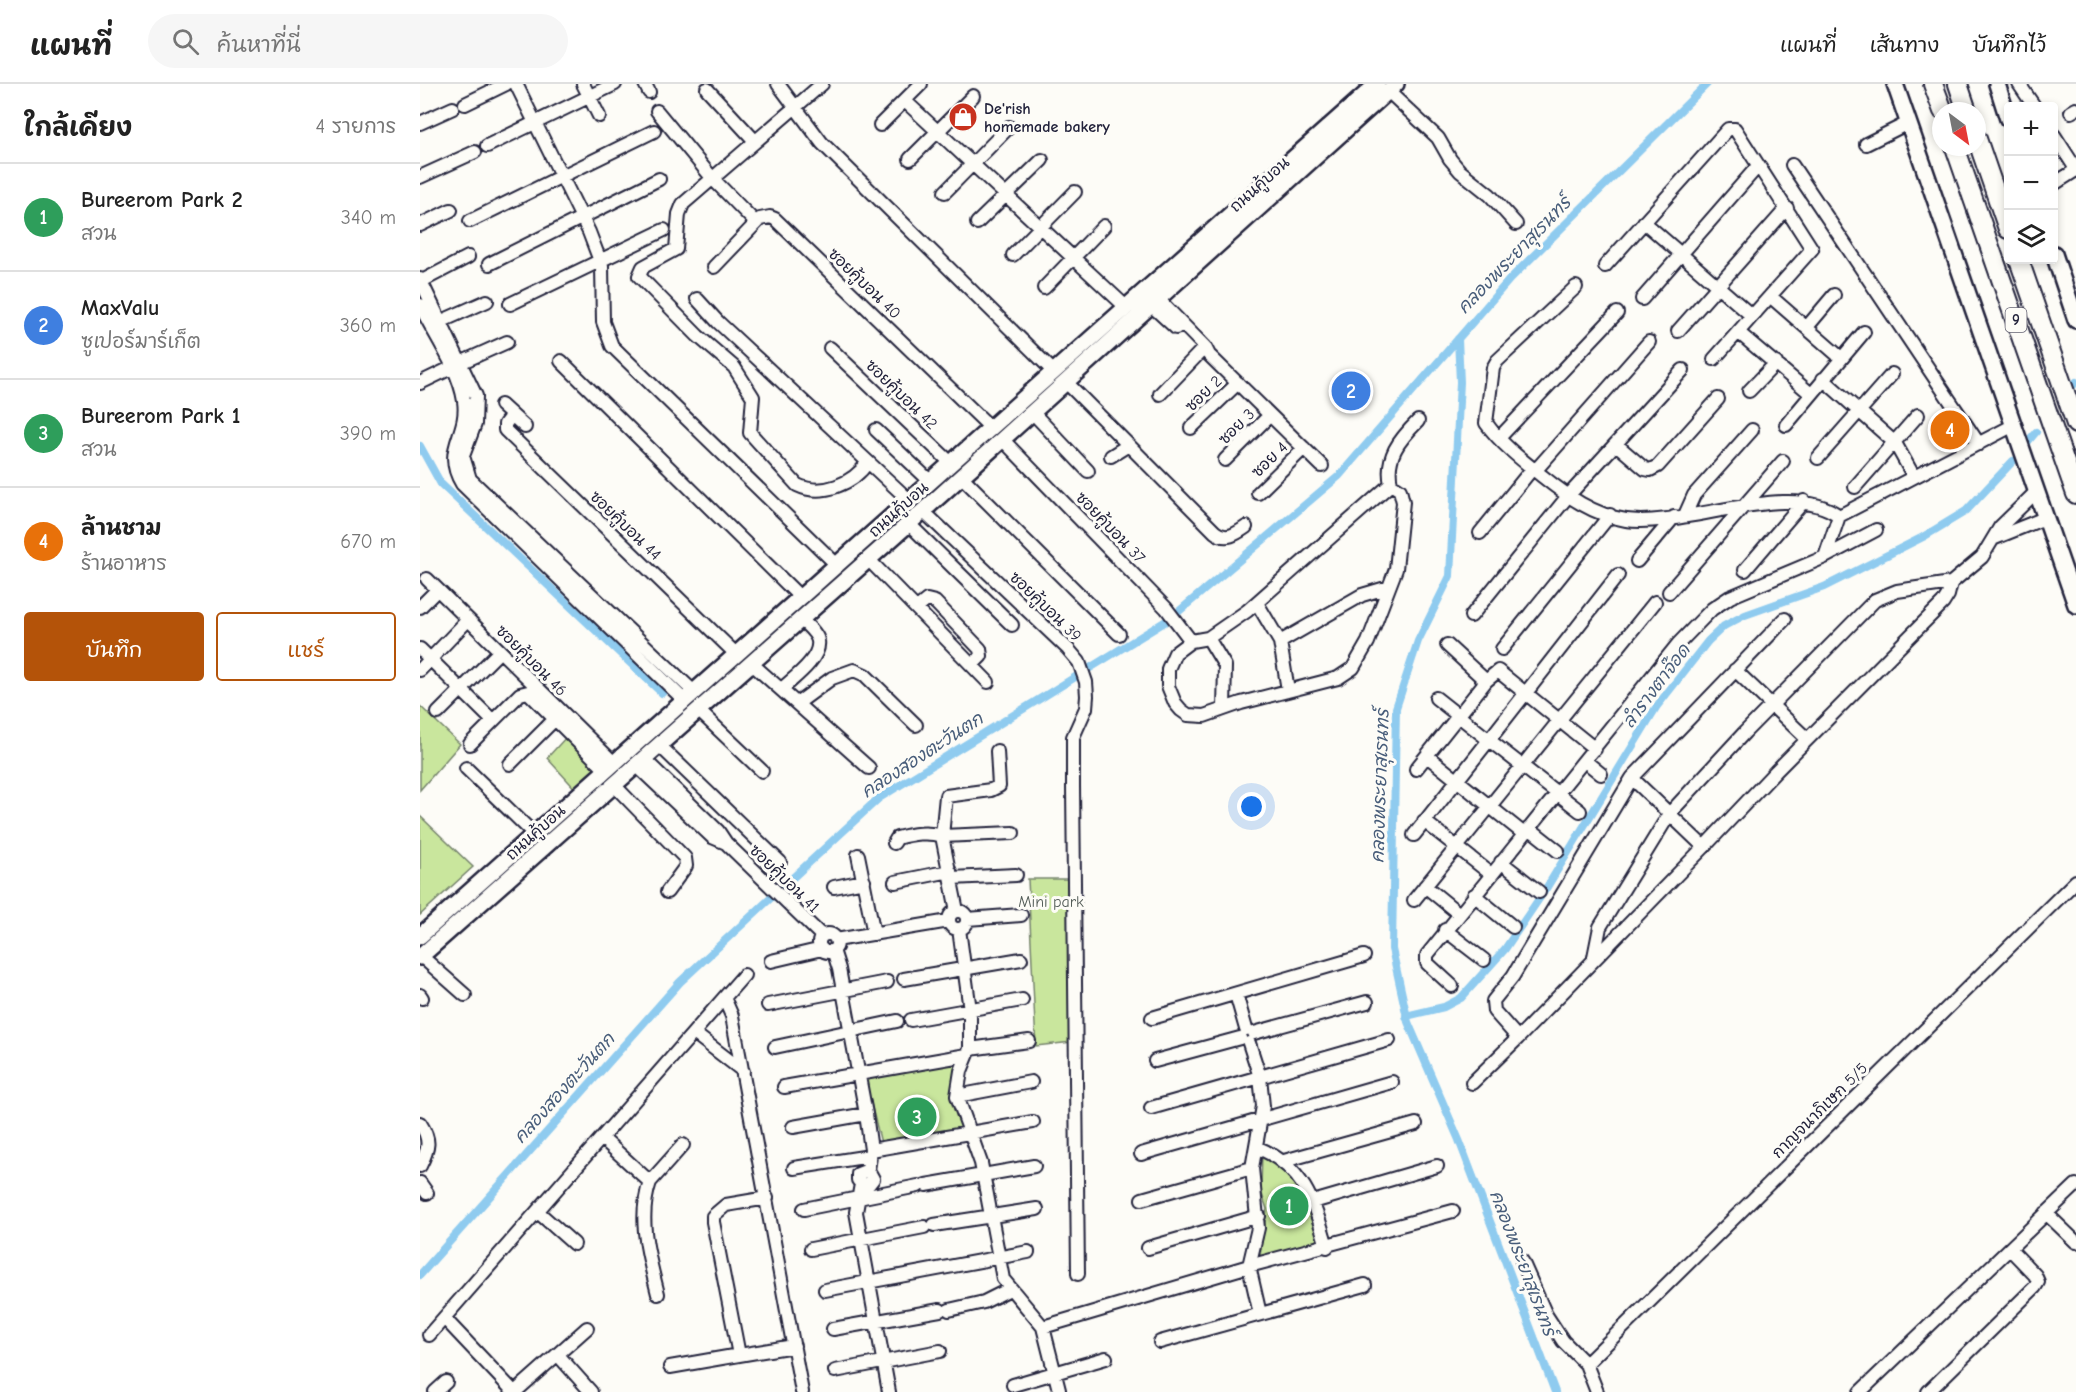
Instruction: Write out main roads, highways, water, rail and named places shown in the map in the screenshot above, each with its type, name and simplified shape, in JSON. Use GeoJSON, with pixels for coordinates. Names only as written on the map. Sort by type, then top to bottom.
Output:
{"type":"FeatureCollection","features":[{"type":"Feature","properties":{"kind":"highway"},"geometry":{"type":"LineString","coordinates":[[1933,84],[1940,102]]}},
{"type":"Feature","properties":{"kind":"highway"},"geometry":{"type":"LineString","coordinates":[[1958,84],[1964,102]]}},
{"type":"Feature","properties":{"kind":"highway","name":"9"},"geometry":{"type":"LineString","coordinates":[[1958,156],[2076,494]]}},
{"type":"Feature","properties":{"kind":"highway"},"geometry":{"type":"LineString","coordinates":[[1983,156],[2004,218]]}},
{"type":"Feature","properties":{"kind":"highway","name":"9"},"geometry":{"type":"LineString","coordinates":[[2020,264],[2076,424]]}},
{"type":"Feature","properties":{"kind":"main road"},"geometry":{"type":"LineString","coordinates":[[1895,84],[2076,605]]}},
{"type":"Feature","properties":{"kind":"main road","name":"ถนนคู้บอน"},"geometry":{"type":"LineString","coordinates":[[420,936],[931,482],[956,470],[1002,439],[1032,412],[1060,377],[1125,308],[1387,86]]}},
{"type":"Feature","properties":{"kind":"main road"},"geometry":{"type":"LineString","coordinates":[[1998,87],[2004,106]]}},
{"type":"Feature","properties":{"kind":"main road","name":"ถนนคู้บอน"},"geometry":{"type":"LineString","coordinates":[[421,956],[922,511],[992,428],[1155,302],[1312,151]]}},
{"type":"Feature","properties":{"kind":"main road"},"geometry":{"type":"LineString","coordinates":[[2057,264],[2076,320]]}},
{"type":"Feature","properties":{"kind":"waterway","name":"คลองสองตะวันตก"},"geometry":{"type":"LineString","coordinates":[[420,1275],[680,982],[879,798],[1171,618],[1339,476],[1510,279],[1707,84]]}},
{"type":"Feature","properties":{"kind":"waterway","name":"คลองพระยาสุเรนทร์"},"geometry":{"type":"LineString","coordinates":[[1458,339],[1460,382],[1450,576],[1418,641],[1396,708],[1392,949],[1408,1022],[1459,1140],[1555,1392]]}},
{"type":"Feature","properties":{"kind":"waterway","name":"ลำรางตาจ๊อด"},"geometry":{"type":"LineString","coordinates":[[2071,388],[2076,382]]}},
{"type":"Feature","properties":{"kind":"waterway","name":"ลำรางตาจ๊อด"},"geometry":{"type":"LineString","coordinates":[[2025,445],[2036,432]]}},
{"type":"Feature","properties":{"kind":"waterway"},"geometry":{"type":"LineString","coordinates":[[420,446],[441,484],[662,693]]}},
{"type":"Feature","properties":{"kind":"waterway","name":"ลำรางตาจ๊อด"},"geometry":{"type":"LineString","coordinates":[[1406,1016],[1444,1007],[1461,998],[1505,949],[1547,887],[1657,706],[1708,641],[1724,626],[1745,615],[1824,587],[1923,537],[1966,511],[2013,461]]}},
{"type":"Feature","properties":{"kind":"place","name":"De'rish homemade bakery"},"geometry":{"type":"Point","coordinates":[963,117]}},
{"type":"Feature","properties":{"kind":"place","name":"MaxValu"},"geometry":{"type":"Point","coordinates":[1351,391]}},
{"type":"Feature","properties":{"kind":"place","name":"ล้านชาม"},"geometry":{"type":"Point","coordinates":[1950,430]}},
{"type":"Feature","properties":{"kind":"place","name":"Bureerom Park 1"},"geometry":{"type":"Point","coordinates":[917,1117]}},
{"type":"Feature","properties":{"kind":"place","name":"Bureerom Park 2"},"geometry":{"type":"Point","coordinates":[1289,1206]}},
{"type":"Feature","properties":{"kind":"park label","name":"Mini park"},"geometry":{"type":"Point","coordinates":[1051,901]}}]}
